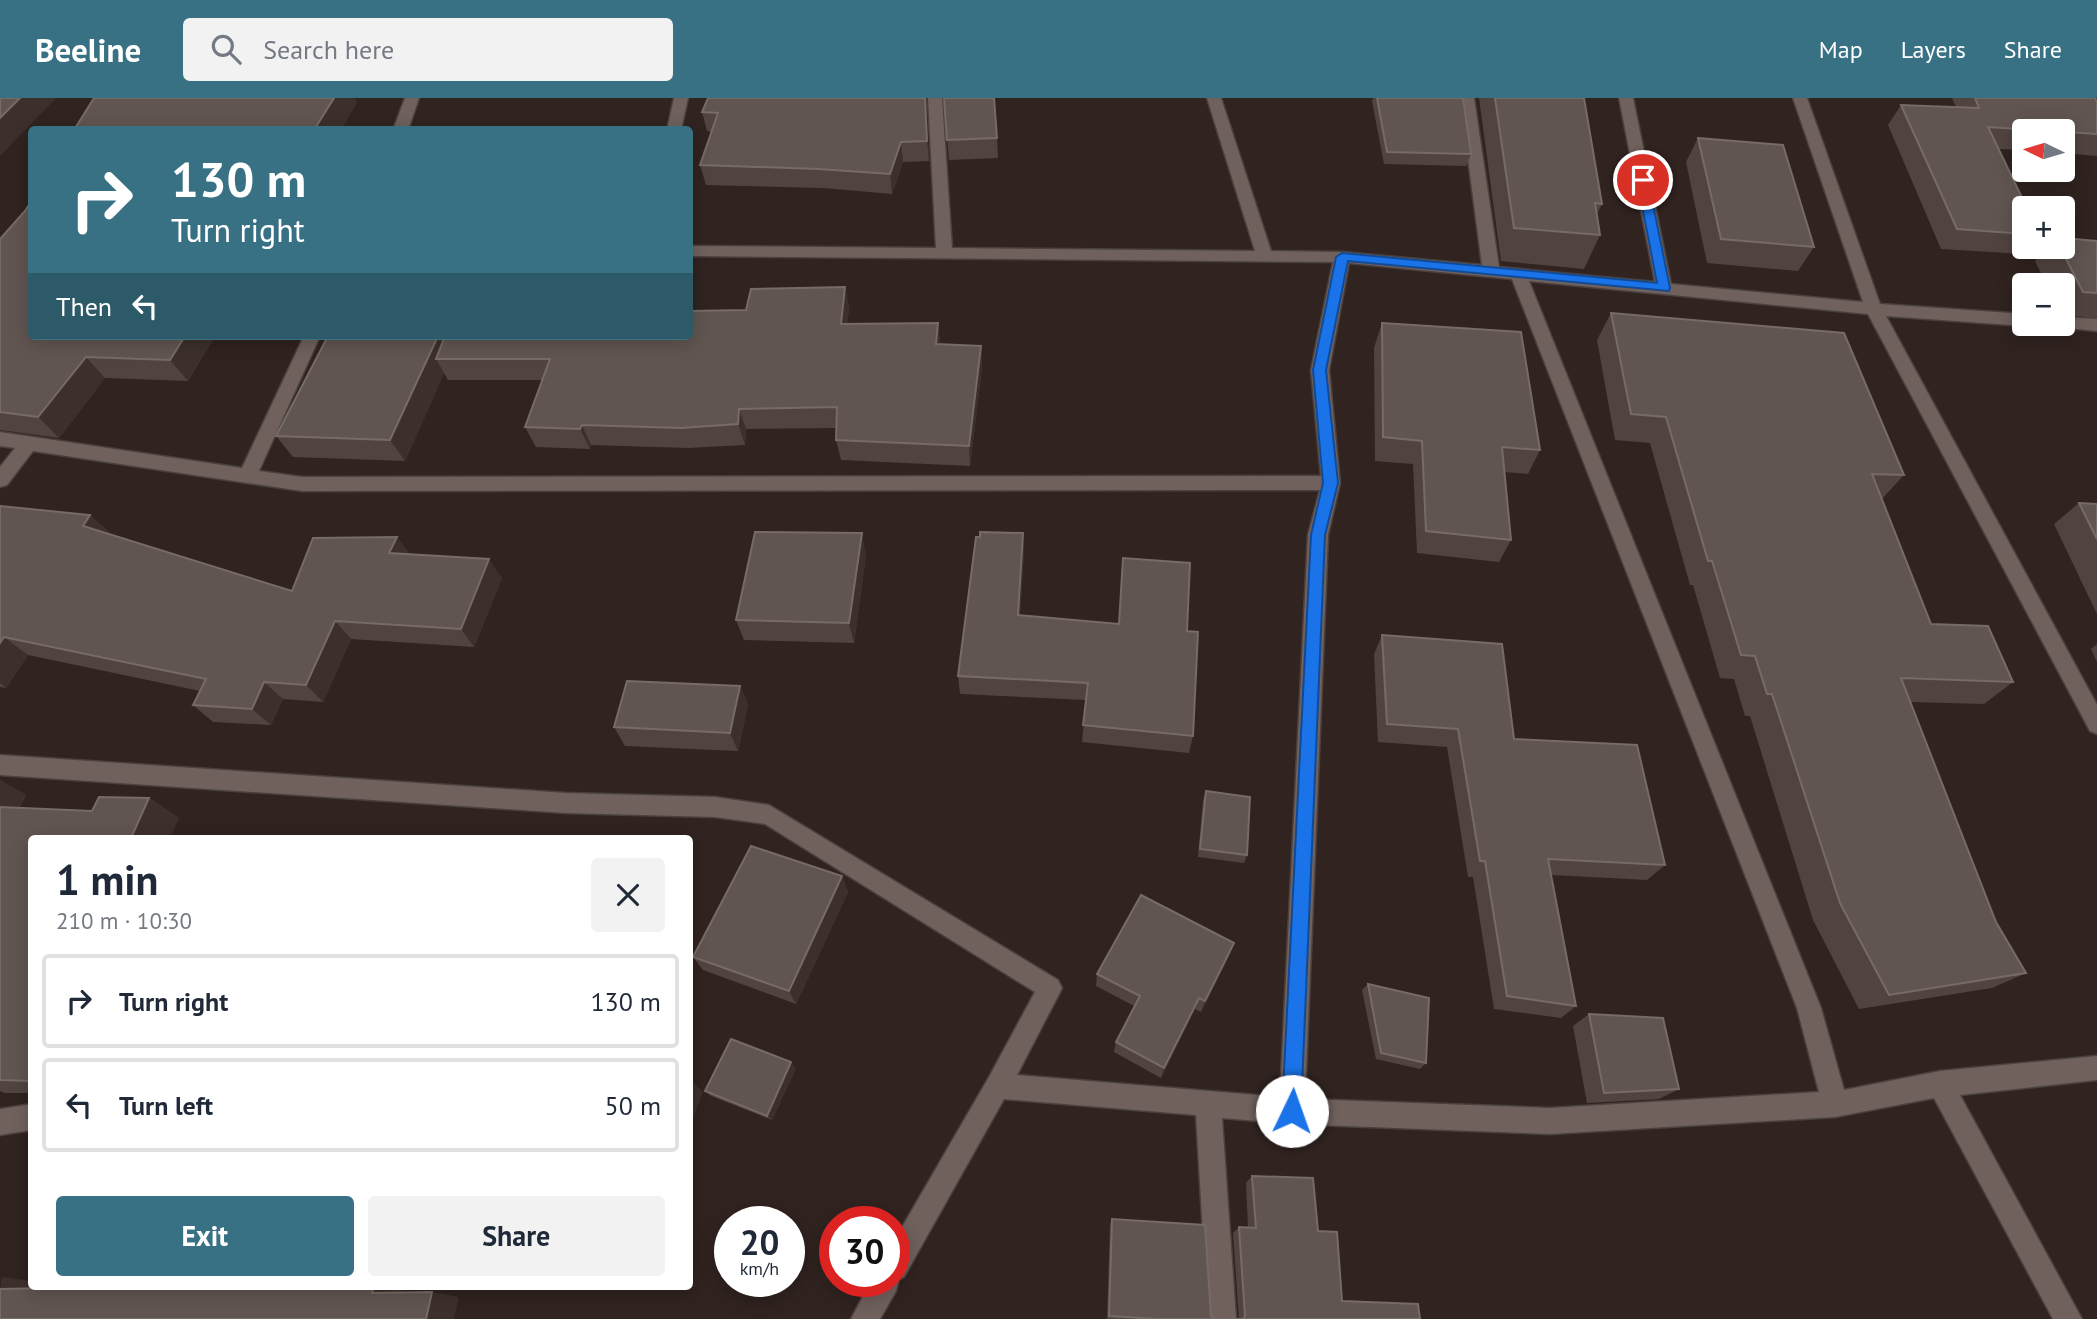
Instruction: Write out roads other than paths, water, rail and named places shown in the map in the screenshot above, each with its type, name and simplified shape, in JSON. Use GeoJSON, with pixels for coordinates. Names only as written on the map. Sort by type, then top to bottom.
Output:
{"type":"FeatureCollection","features":[{"type":"Feature","properties":{"kind":"street"},"geometry":{"type":"LineString","coordinates":[[402,126],[412,98]]}},
{"type":"Feature","properties":{"kind":"street"},"geometry":{"type":"LineString","coordinates":[[675,126],[681,98]]}},
{"type":"Feature","properties":{"kind":"street"},"geometry":{"type":"LineString","coordinates":[[936,98],[944,253]]}},
{"type":"Feature","properties":{"kind":"street"},"geometry":{"type":"LineString","coordinates":[[1214,98],[1265,256]]}},
{"type":"Feature","properties":{"kind":"street"},"geometry":{"type":"LineString","coordinates":[[1466,98],[1491,271]]}},
{"type":"Feature","properties":{"kind":"street"},"geometry":{"type":"LineString","coordinates":[[1626,98],[1664,288]]}},
{"type":"Feature","properties":{"kind":"street"},"geometry":{"type":"LineString","coordinates":[[1800,98],[1874,309],[2097,725]]}},
{"type":"Feature","properties":{"kind":"street"},"geometry":{"type":"LineString","coordinates":[[693,251],[1342,257],[1874,309],[2012,319]]}},
{"type":"Feature","properties":{"kind":"street"},"geometry":{"type":"LineString","coordinates":[[1292,1111],[1318,535],[1331,483],[1320,370],[1342,257]]}},
{"type":"Feature","properties":{"kind":"street"},"geometry":{"type":"LineString","coordinates":[[1518,274],[1809,1008],[1835,1104]]}},
{"type":"Feature","properties":{"kind":"street"},"geometry":{"type":"LineString","coordinates":[[2075,324],[2097,325]]}},
{"type":"Feature","properties":{"kind":"street"},"geometry":{"type":"LineString","coordinates":[[247,476],[310,340]]}},
{"type":"Feature","properties":{"kind":"street"},"geometry":{"type":"LineString","coordinates":[[0,439],[302,484],[1331,483]]}},
{"type":"Feature","properties":{"kind":"street"},"geometry":{"type":"LineString","coordinates":[[0,480],[28,444]]}},
{"type":"Feature","properties":{"kind":"street"},"geometry":{"type":"LineString","coordinates":[[0,765],[566,803],[715,807],[769,815],[1050,988],[998,1086],[910,1239]]}},
{"type":"Feature","properties":{"kind":"street"},"geometry":{"type":"LineString","coordinates":[[998,1086],[1292,1111],[1550,1121],[1835,1104],[1940,1084],[2097,1068]]}},
{"type":"Feature","properties":{"kind":"street"},"geometry":{"type":"LineString","coordinates":[[1940,1084],[2068,1319]]}},
{"type":"Feature","properties":{"kind":"street"},"geometry":{"type":"LineString","coordinates":[[1208,1104],[1222,1319]]}},
{"type":"Feature","properties":{"kind":"street"},"geometry":{"type":"LineString","coordinates":[[0,1122],[28,1118]]}},
{"type":"Feature","properties":{"kind":"street"},"geometry":{"type":"LineString","coordinates":[[865,1319],[878,1297]]}}]}
